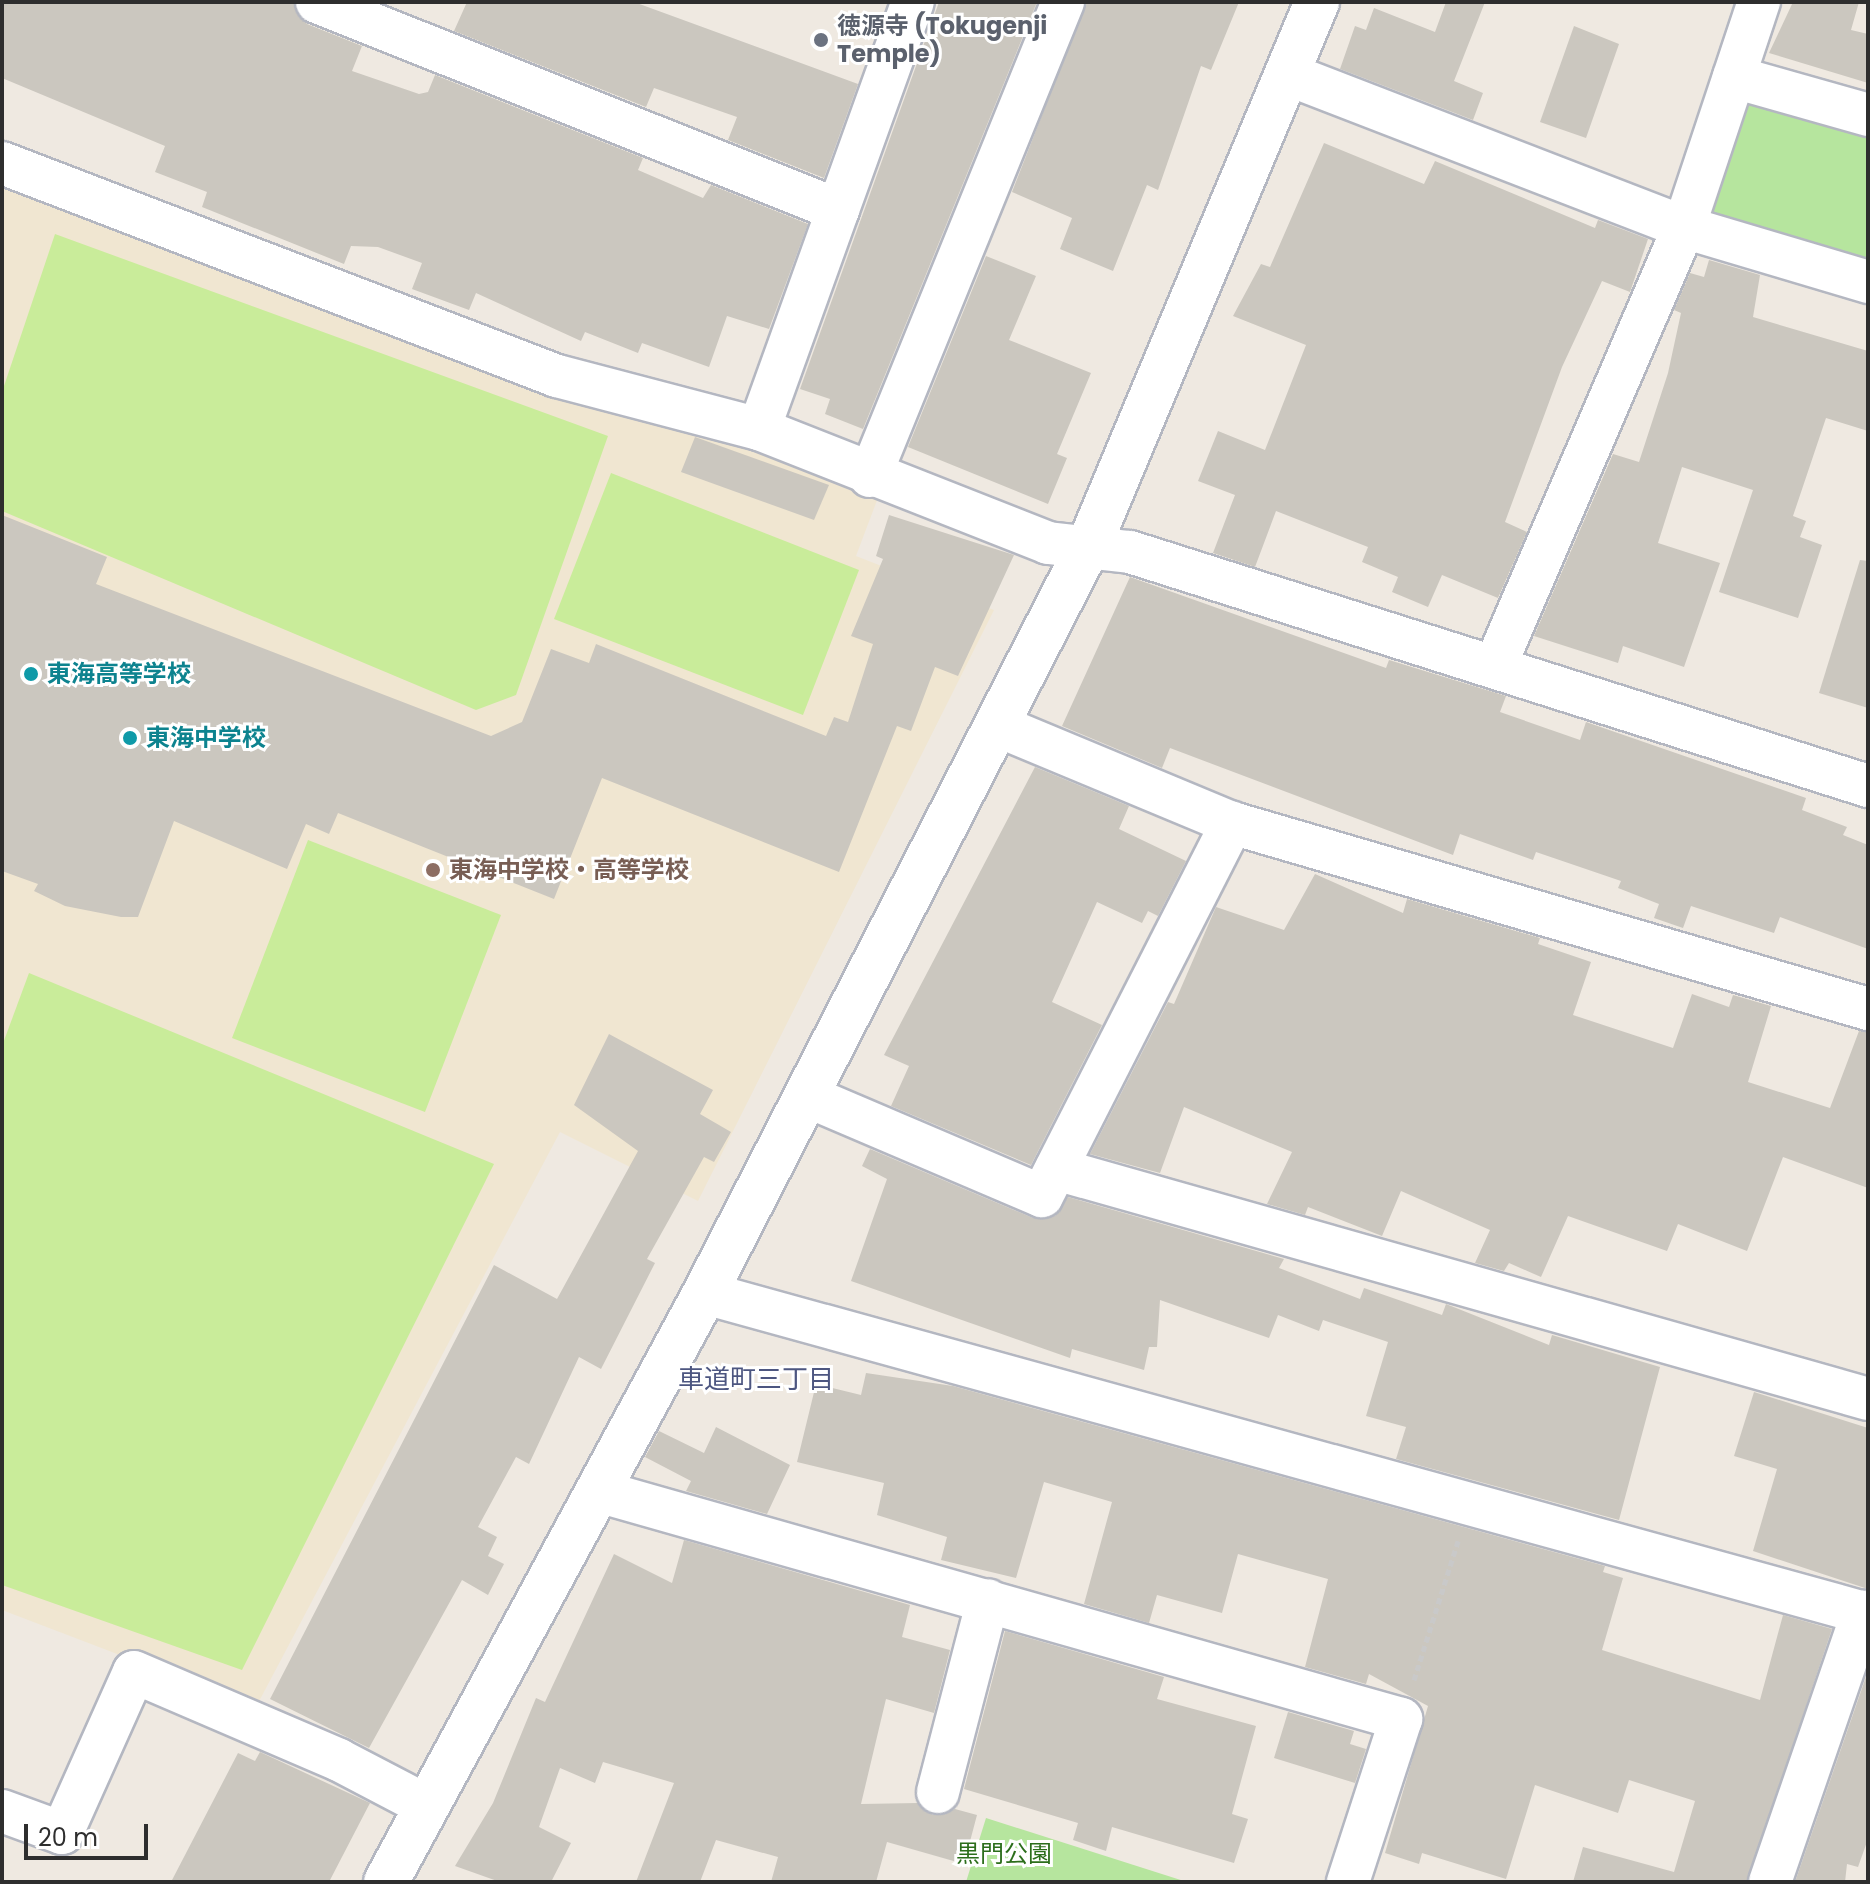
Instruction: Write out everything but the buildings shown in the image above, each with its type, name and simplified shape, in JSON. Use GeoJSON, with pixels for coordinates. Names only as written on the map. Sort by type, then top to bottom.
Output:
{"type":"FeatureCollection","features":[{"type":"Feature","properties":{"kind":"street"},"geometry":{"type":"LineString","coordinates":[[317,2],[838,210]]}},
{"type":"Feature","properties":{"kind":"street"},"geometry":{"type":"LineString","coordinates":[[759,429],[913,2]]}},
{"type":"Feature","properties":{"kind":"street"},"geometry":{"type":"LineString","coordinates":[[870,476],[1063,2]]}},
{"type":"Feature","properties":{"kind":"street"},"geometry":{"type":"LineString","coordinates":[[1495,666],[1684,227],[1759,2]]}},
{"type":"Feature","properties":{"kind":"street"},"geometry":{"type":"LineString","coordinates":[[386,1882],[705,1293],[1090,543],[1287,74],[1310,4]]}},
{"type":"Feature","properties":{"kind":"street"},"geometry":{"type":"LineString","coordinates":[[1287,74],[1684,227],[1868,282]]}},
{"type":"Feature","properties":{"kind":"street"},"geometry":{"type":"LineString","coordinates":[[1734,77],[1868,115]]}},
{"type":"Feature","properties":{"kind":"street"},"geometry":{"type":"LineString","coordinates":[[2,163],[557,376],[759,429],[870,476],[1054,545],[1090,543],[1495,666],[1868,786]]}},
{"type":"Feature","properties":{"kind":"street"},"geometry":{"type":"LineString","coordinates":[[996,725],[1232,823],[1868,1009]]}},
{"type":"Feature","properties":{"kind":"street"},"geometry":{"type":"LineString","coordinates":[[807,1096],[1042,1196],[1232,823]]}},
{"type":"Feature","properties":{"kind":"street"},"geometry":{"type":"LineString","coordinates":[[1056,1169],[1868,1399]]}},
{"type":"Feature","properties":{"kind":"street"},"geometry":{"type":"LineString","coordinates":[[705,1293],[1469,1507],[1866,1613],[1770,1882]]}},
{"type":"Feature","properties":{"kind":"street"},"geometry":{"type":"LineString","coordinates":[[598,1491],[1401,1719],[1348,1882]]}},
{"type":"Feature","properties":{"kind":"street"},"geometry":{"type":"LineString","coordinates":[[938,1792],[988,1600]]}},
{"type":"Feature","properties":{"kind":"street"},"geometry":{"type":"LineString","coordinates":[[2,1811],[62,1833],[134,1672],[339,1760],[427,1806]]}},
{"type":"Feature","properties":{"kind":"path"},"geometry":{"type":"LineString","coordinates":[[1401,1719],[1469,1507]]}},
{"type":"Feature","properties":{"kind":"shaded area","name":"東海中学校・高等学校"},"geometry":{"type":"Polygon","coordinates":[[[2,177],[879,495],[856,556],[994,610],[698,1201],[560,1132],[256,1707],[2,1610],[2,177]]]}},
{"type":"Feature","properties":{"kind":"green space"},"geometry":{"type":"Polygon","coordinates":[[[1763,97],[1868,127],[1868,271],[1719,227],[1712,207],[1744,108],[1763,97]]]}},
{"type":"Feature","properties":{"kind":"green space"},"geometry":{"type":"Polygon","coordinates":[[[55,234],[608,436],[516,695],[476,710],[2,511],[2,392],[55,234]]]}},
{"type":"Feature","properties":{"kind":"green space"},"geometry":{"type":"Polygon","coordinates":[[[611,473],[859,570],[803,715],[554,619],[611,473]]]}},
{"type":"Feature","properties":{"kind":"green space"},"geometry":{"type":"Polygon","coordinates":[[[308,840],[501,915],[425,1112],[232,1038],[308,840]]]}},
{"type":"Feature","properties":{"kind":"green space"},"geometry":{"type":"Polygon","coordinates":[[[29,973],[494,1164],[242,1670],[2,1585],[2,1046],[29,973]]]}},
{"type":"Feature","properties":{"kind":"green space","name":"黒門公園"},"geometry":{"type":"Polygon","coordinates":[[[986,1818],[1187,1882],[966,1882],[986,1818]]]}},
{"type":"Feature","properties":{"kind":"place","name":"徳源寺 (Tokugenji Temple)"},"geometry":{"type":"Point","coordinates":[821,40]}},
{"type":"Feature","properties":{"kind":"place","name":"東海高等学校"},"geometry":{"type":"Point","coordinates":[31,674]}},
{"type":"Feature","properties":{"kind":"place","name":"東海中学校"},"geometry":{"type":"Point","coordinates":[130,738]}},
{"type":"Feature","properties":{"kind":"place","name":"東海中学校・高等学校"},"geometry":{"type":"Point","coordinates":[433,870]}},
{"type":"Feature","properties":{"kind":"district","name":"車道町三丁目"},"geometry":{"type":"Point","coordinates":[756,1380]}}]}
